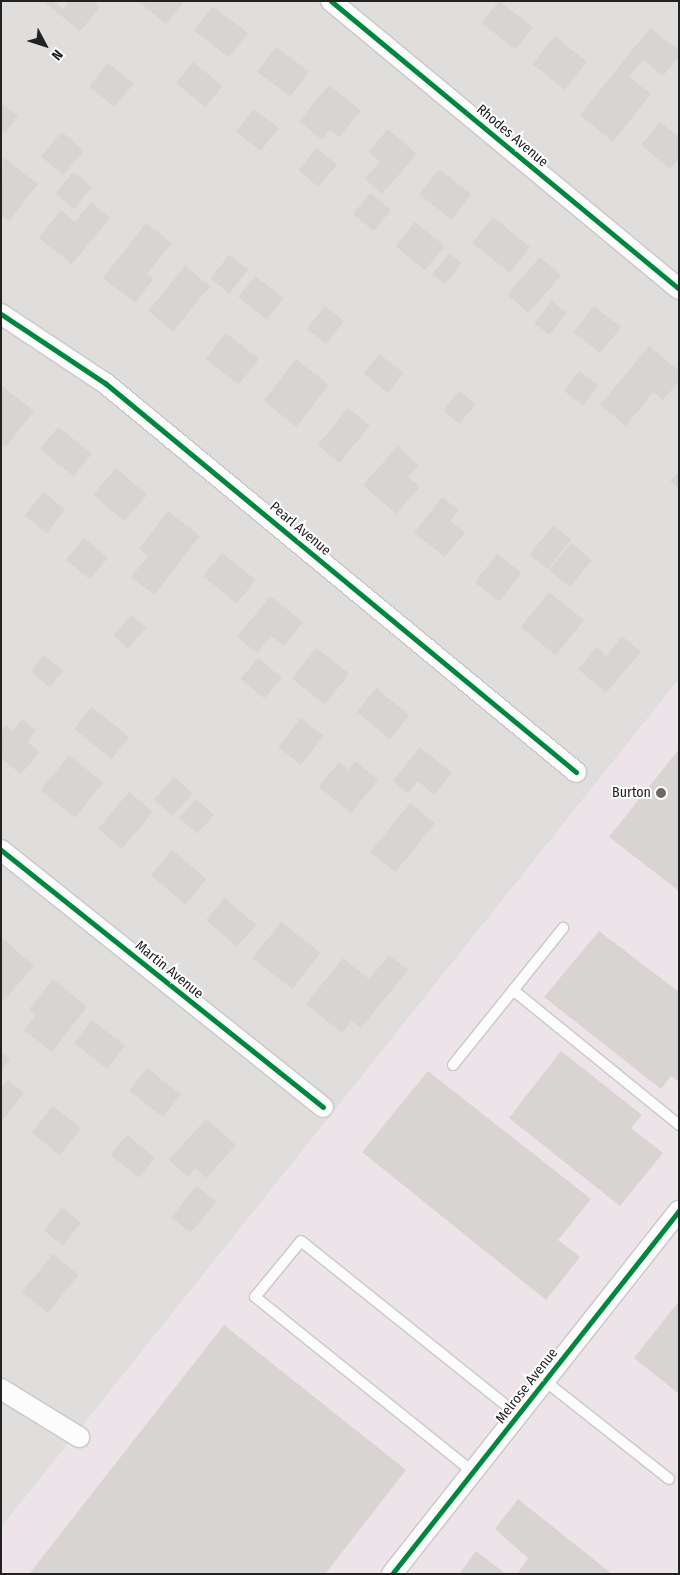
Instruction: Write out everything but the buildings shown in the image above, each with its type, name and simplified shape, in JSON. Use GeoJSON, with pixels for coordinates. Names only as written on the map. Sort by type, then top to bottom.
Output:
{"type":"FeatureCollection","features":[{"type":"Feature","properties":{"kind":"street","name":"Rhodes Avenue"},"geometry":{"type":"LineString","coordinates":[[331,1],[679,289]]}},
{"type":"Feature","properties":{"kind":"street","name":"Pearl Avenue"},"geometry":{"type":"LineString","coordinates":[[1,314],[105,383],[576,772]]}},
{"type":"Feature","properties":{"kind":"street","name":"Martin Avenue"},"geometry":{"type":"LineString","coordinates":[[1,850],[323,1107]]}},
{"type":"Feature","properties":{"kind":"street","name":"Melrose Avenue"},"geometry":{"type":"LineString","coordinates":[[392,1574],[679,1211]]}},
{"type":"Feature","properties":{"kind":"street"},"geometry":{"type":"LineString","coordinates":[[1,1389],[79,1438]]}},
{"type":"Feature","properties":{"kind":"lane"},"geometry":{"type":"LineString","coordinates":[[453,1065],[563,928]]}},
{"type":"Feature","properties":{"kind":"lane"},"geometry":{"type":"LineString","coordinates":[[514,990],[679,1126]]}},
{"type":"Feature","properties":{"kind":"lane"},"geometry":{"type":"LineString","coordinates":[[473,1472],[255,1298],[301,1240],[518,1415]]}},
{"type":"Feature","properties":{"kind":"lane"},"geometry":{"type":"LineString","coordinates":[[545,1381],[669,1479]]}},
{"type":"Feature","properties":{"kind":"shaded area"},"geometry":{"type":"Polygon","coordinates":[[[1,1],[679,1],[679,679],[1,1528],[1,1]]]}},
{"type":"Feature","properties":{"kind":"shaded area"},"geometry":{"type":"Polygon","coordinates":[[[679,679],[679,1574],[1,1574],[1,1528],[679,679]]]}},
{"type":"Feature","properties":{"kind":"cycle path"},"geometry":{"type":"LineString","coordinates":[[331,1],[679,289]]}},
{"type":"Feature","properties":{"kind":"cycle path"},"geometry":{"type":"LineString","coordinates":[[1,314],[105,383],[576,772]]}},
{"type":"Feature","properties":{"kind":"cycle path"},"geometry":{"type":"LineString","coordinates":[[1,850],[323,1107]]}},
{"type":"Feature","properties":{"kind":"cycle path"},"geometry":{"type":"LineString","coordinates":[[392,1574],[679,1211]]}},
{"type":"Feature","properties":{"kind":"place","name":"Burton"},"geometry":{"type":"Point","coordinates":[661,793]}}]}
